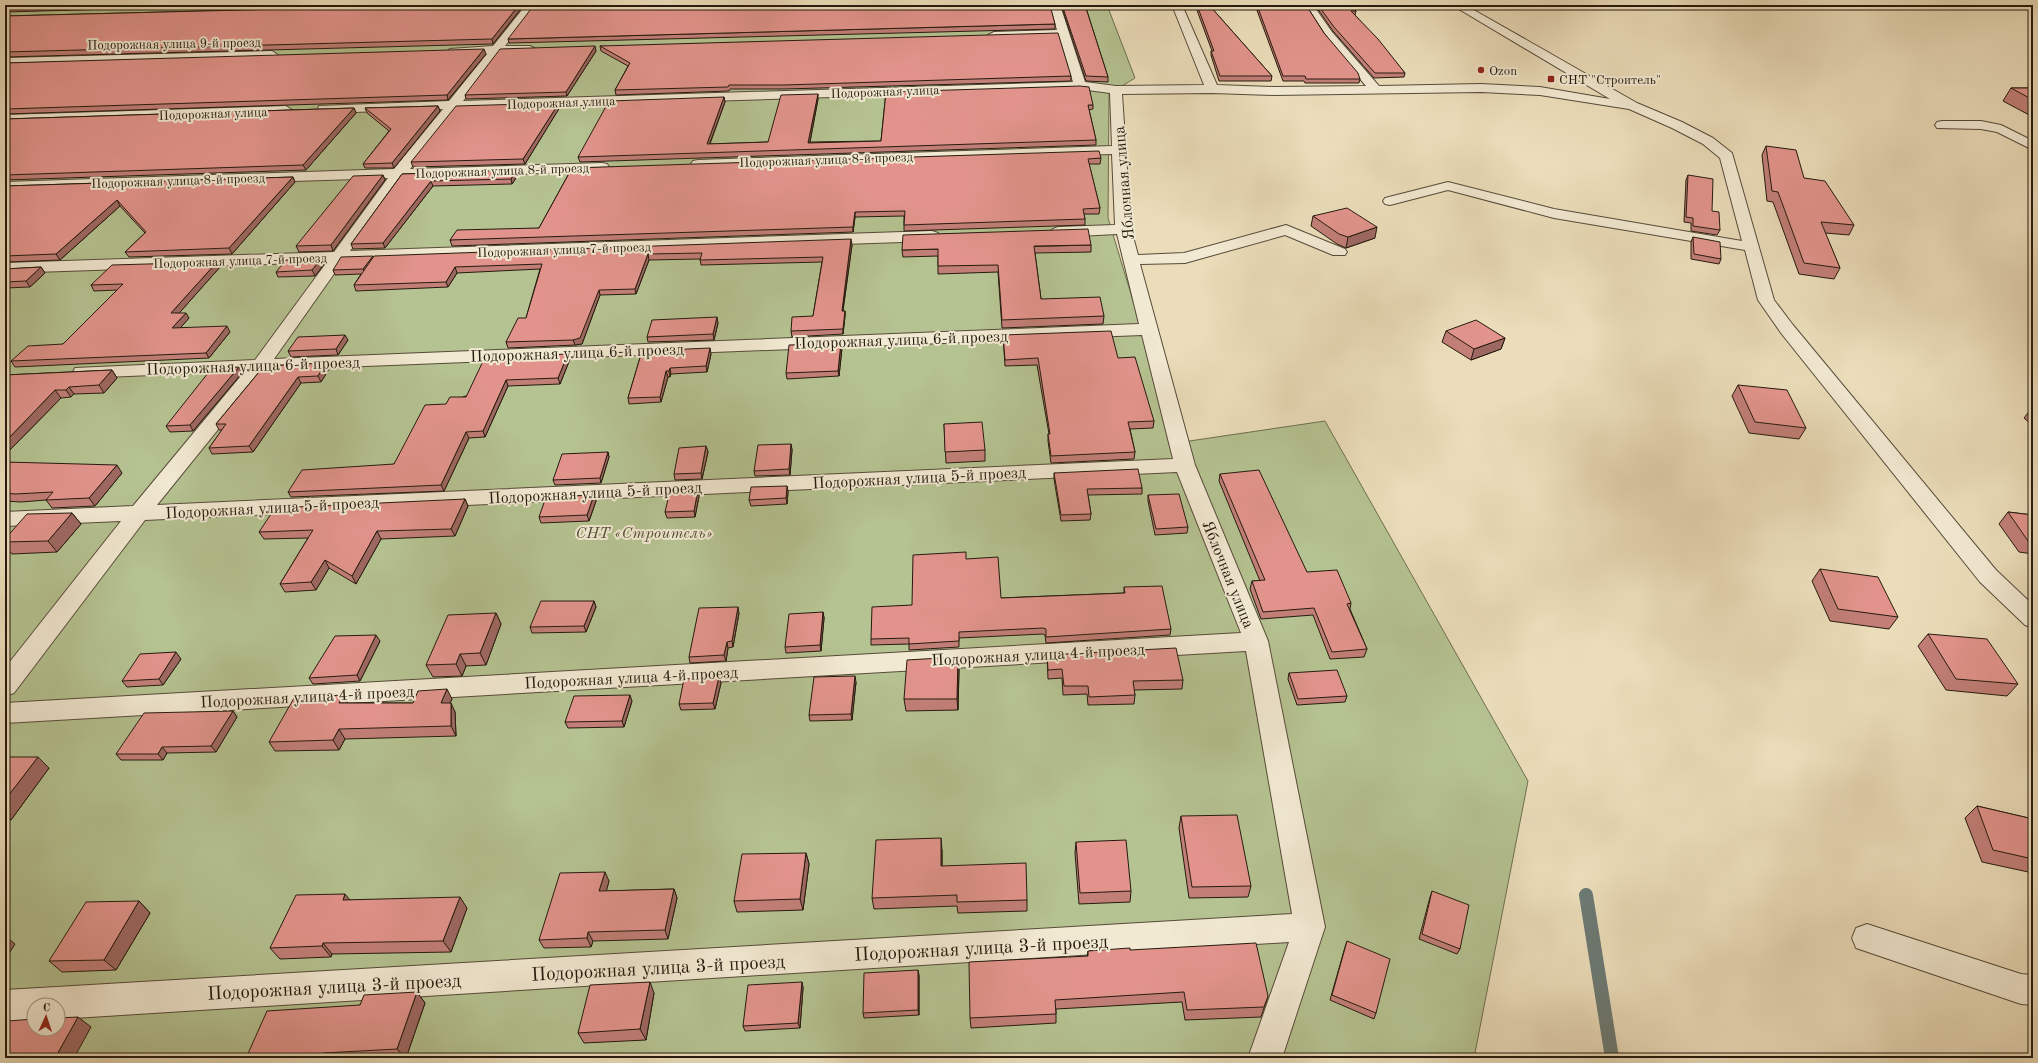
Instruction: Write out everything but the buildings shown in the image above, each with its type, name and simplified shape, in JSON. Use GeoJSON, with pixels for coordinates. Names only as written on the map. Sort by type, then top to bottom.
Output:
{"type":"FeatureCollection","features":[{"type":"Feature","properties":{"kind":"street"},"geometry":{"type":"LineString","coordinates":[[378,7],[441,5]]}},
{"type":"Feature","properties":{"kind":"street"},"geometry":{"type":"LineString","coordinates":[[5,686],[139,513],[260,365],[400,173],[499,49],[532,5]]}},
{"type":"Feature","properties":{"kind":"street"},"geometry":{"type":"LineString","coordinates":[[1055,5],[1080,85]]}},
{"type":"Feature","properties":{"kind":"street"},"geometry":{"type":"LineString","coordinates":[[1177,5],[1212,89]]}},
{"type":"Feature","properties":{"kind":"street"},"geometry":{"type":"LineString","coordinates":[[1308,5],[1328,34],[1375,89]]}},
{"type":"Feature","properties":{"kind":"street"},"geometry":{"type":"LineString","coordinates":[[1457,5],[1632,106],[1677,125],[1708,141],[1726,156],[1766,300],[1787,329],[1988,576],[2033,619]]}},
{"type":"Feature","properties":{"kind":"street"},"geometry":{"type":"LineString","coordinates":[[984,35],[1064,33]]}},
{"type":"Feature","properties":{"kind":"street"},"geometry":{"type":"LineString","coordinates":[[443,51],[539,48]]}},
{"type":"Feature","properties":{"kind":"street","name":"Подорожная улица 9-й проезд"},"geometry":{"type":"LineString","coordinates":[[5,62],[284,55]]}},
{"type":"Feature","properties":{"kind":"street","name":"Подорожная улица"},"geometry":{"type":"LineString","coordinates":[[312,110],[1080,85],[1116,90],[1212,89],[1274,91],[1481,88],[1540,91],[1632,106]]}},
{"type":"Feature","properties":{"kind":"street","name":"Яблочная улица"},"geometry":{"type":"LineString","coordinates":[[1116,90],[1123,229],[1186,465],[1256,641],[1310,927],[1265,1058]]}},
{"type":"Feature","properties":{"kind":"street","name":"Подорожная улица"},"geometry":{"type":"LineString","coordinates":[[5,118],[296,110]]}},
{"type":"Feature","properties":{"kind":"street"},"geometry":{"type":"LineString","coordinates":[[1942,125],[1981,125],[2001,129],[2033,146]]}},
{"type":"Feature","properties":{"kind":"street","name":"Подорожная улица 8-й проезд"},"geometry":{"type":"LineString","coordinates":[[687,164],[1119,150]]}},
{"type":"Feature","properties":{"kind":"street","name":"Подорожная улица 8-й проезд"},"geometry":{"type":"LineString","coordinates":[[5,186],[615,166]]}},
{"type":"Feature","properties":{"kind":"street"},"geometry":{"type":"LineString","coordinates":[[1390,201],[1448,186],[1554,213],[1752,247]]}},
{"type":"Feature","properties":{"kind":"street"},"geometry":{"type":"LineString","coordinates":[[1044,232],[1123,229]]}},
{"type":"Feature","properties":{"kind":"street"},"geometry":{"type":"LineString","coordinates":[[1131,260],[1185,258],[1286,230],[1339,252]]}},
{"type":"Feature","properties":{"kind":"street","name":"Подорожная улица 7-й проезд"},"geometry":{"type":"LineString","coordinates":[[5,268],[949,235]]}},
{"type":"Feature","properties":{"kind":"street","name":"Подорожная улица 6-й проезд"},"geometry":{"type":"LineString","coordinates":[[69,373],[1149,329]]}},
{"type":"Feature","properties":{"kind":"street","name":"Подорожная улица 5-й проезд"},"geometry":{"type":"LineString","coordinates":[[5,519],[1186,465]]}},
{"type":"Feature","properties":{"kind":"street","name":"Подорожная улица 4-й проезд"},"geometry":{"type":"LineString","coordinates":[[5,713],[1256,641]]}},
{"type":"Feature","properties":{"kind":"street","name":"Подорожная улица 3-й проезд"},"geometry":{"type":"LineString","coordinates":[[5,1006],[1310,927]]}},
{"type":"Feature","properties":{"kind":"street"},"geometry":{"type":"LineString","coordinates":[[1867,938],[2021,989],[2033,990]]}},
{"type":"Feature","properties":{"kind":"green space","name":"СНТ «Строитель»"},"geometry":{"type":"Polygon","coordinates":[[[5,5],[1107,5],[1135,78],[1109,94],[1108,218],[1176,443],[1325,421],[1528,781],[1474,1058],[5,1058],[5,5]]]}},
{"type":"Feature","properties":{"kind":"waterway"},"geometry":{"type":"LineString","coordinates":[[1586,895],[1612,1058]]}},
{"type":"Feature","properties":{"kind":"place","name":"Ozon"},"geometry":{"type":"Point","coordinates":[1481,70]}},
{"type":"Feature","properties":{"kind":"place","name":"СНТ \"Строитель\""},"geometry":{"type":"Point","coordinates":[1551,79]}}]}
